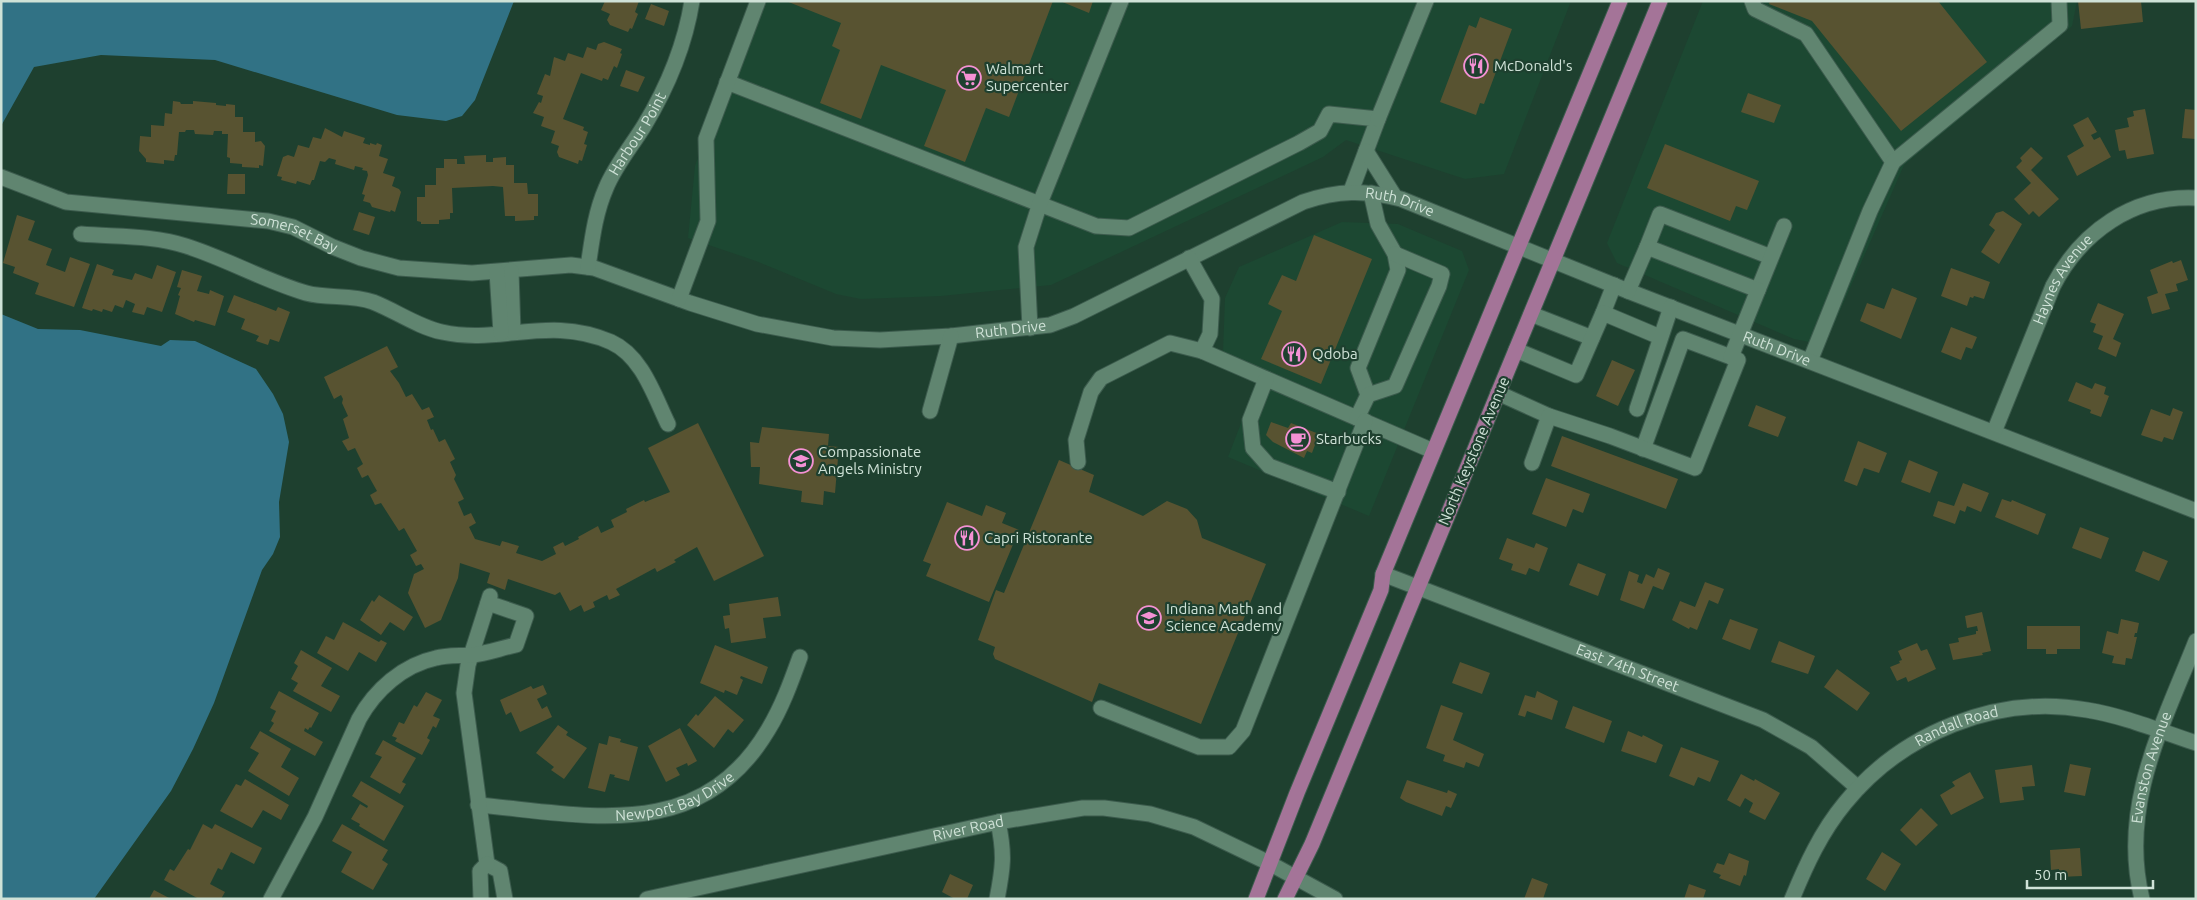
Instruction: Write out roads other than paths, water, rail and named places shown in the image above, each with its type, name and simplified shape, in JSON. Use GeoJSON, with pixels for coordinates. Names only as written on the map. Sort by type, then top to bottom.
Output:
{"type":"FeatureCollection","features":[{"type":"Feature","properties":{"kind":"main road","name":"North Keystone Avenue"},"geometry":{"type":"LineString","coordinates":[[1285,899],[1282,870],[1381,590],[1383,574],[1620,1]]}},
{"type":"Feature","properties":{"kind":"main road","name":"North Keystone Avenue"},"geometry":{"type":"LineString","coordinates":[[1256,899],[1282,870],[1312,844],[1660,1]]}},
{"type":"Feature","properties":{"kind":"street","name":"Harbour Point"},"geometry":{"type":"LineString","coordinates":[[588,267],[593,228],[603,194],[613,173],[646,123],[666,82],[684,33],[692,1]]}},
{"type":"Feature","properties":{"kind":"street"},"geometry":{"type":"LineString","coordinates":[[679,299],[708,221],[706,139],[758,1]]}},
{"type":"Feature","properties":{"kind":"street"},"geometry":{"type":"LineString","coordinates":[[1030,328],[1026,247],[1040,203],[1121,1]]}},
{"type":"Feature","properties":{"kind":"street"},"geometry":{"type":"LineString","coordinates":[[1351,191],[1426,1]]}},
{"type":"Feature","properties":{"kind":"street"},"geometry":{"type":"LineString","coordinates":[[1752,1],[1755,9],[1806,34],[1893,162]]}},
{"type":"Feature","properties":{"kind":"street"},"geometry":{"type":"LineString","coordinates":[[1810,361],[1870,211],[1893,162],[2060,26],[2059,1]]}},
{"type":"Feature","properties":{"kind":"street"},"geometry":{"type":"LineString","coordinates":[[727,82],[1096,226],[1129,228],[1299,144],[1320,131],[1329,114],[1378,119]]}},
{"type":"Feature","properties":{"kind":"street"},"geometry":{"type":"LineString","coordinates":[[1366,151],[1395,197]]}},
{"type":"Feature","properties":{"kind":"street","name":"Somerset Bay"},"geometry":{"type":"LineString","coordinates":[[1,177],[66,202],[268,221],[293,227],[332,247],[361,258],[399,268],[472,273],[504,272],[571,265],[588,267]]}},
{"type":"Feature","properties":{"kind":"street","name":"Ruth Drive"},"geometry":{"type":"LineString","coordinates":[[588,267],[604,270],[679,299],[757,324],[802,334],[880,340],[951,336],[1050,325],[1069,318],[1303,202],[1326,195],[1351,191],[1371,193],[1395,197],[1628,291],[2196,511]]}},
{"type":"Feature","properties":{"kind":"street"},"geometry":{"type":"LineString","coordinates":[[1101,708],[1198,747],[1229,747],[1243,731],[1338,492],[1368,395],[1358,368],[1398,270],[1395,254],[1378,224],[1371,193]]}},
{"type":"Feature","properties":{"kind":"street","name":"Haynes Avenue"},"geometry":{"type":"LineString","coordinates":[[1994,432],[2053,286],[2074,252],[2096,230],[2130,210],[2161,200],[2196,198]]}},
{"type":"Feature","properties":{"kind":"street"},"geometry":{"type":"LineString","coordinates":[[1628,291],[1660,214],[1771,257]]}},
{"type":"Feature","properties":{"kind":"street"},"geometry":{"type":"LineString","coordinates":[[1731,357],[1784,226]]}},
{"type":"Feature","properties":{"kind":"street"},"geometry":{"type":"LineString","coordinates":[[81,234],[156,240],[185,246],[308,293],[357,297],[373,302],[441,332],[473,335],[546,329],[567,330],[594,335],[627,352],[643,374],[668,424]]}},
{"type":"Feature","properties":{"kind":"street"},"geometry":{"type":"LineString","coordinates":[[1647,247],[1758,290]]}},
{"type":"Feature","properties":{"kind":"street"},"geometry":{"type":"LineString","coordinates":[[1368,395],[1395,386],[1439,286],[1442,274],[1395,254]]}},
{"type":"Feature","properties":{"kind":"street"},"geometry":{"type":"LineString","coordinates":[[1189,258],[1212,299],[1210,334],[1202,351]]}},
{"type":"Feature","properties":{"kind":"street"},"geometry":{"type":"LineString","coordinates":[[504,272],[507,332]]}},
{"type":"Feature","properties":{"kind":"street"},"geometry":{"type":"LineString","coordinates":[[1516,350],[1576,376],[1614,285]]}},
{"type":"Feature","properties":{"kind":"street"},"geometry":{"type":"LineString","coordinates":[[1637,409],[1671,307]]}},
{"type":"Feature","properties":{"kind":"street"},"geometry":{"type":"LineString","coordinates":[[1603,313],[1660,336]]}},
{"type":"Feature","properties":{"kind":"street"},"geometry":{"type":"LineString","coordinates":[[1531,314],[1592,338]]}},
{"type":"Feature","properties":{"kind":"street"},"geometry":{"type":"LineString","coordinates":[[930,411],[951,336]]}},
{"type":"Feature","properties":{"kind":"street"},"geometry":{"type":"LineString","coordinates":[[1498,393],[1549,416],[1610,436],[1643,450],[1695,468],[1738,360],[1683,339],[1643,450]]}},
{"type":"Feature","properties":{"kind":"street"},"geometry":{"type":"LineString","coordinates":[[1078,462],[1076,440],[1091,392],[1100,378],[1170,343],[1202,351],[1433,450]]}},
{"type":"Feature","properties":{"kind":"street"},"geometry":{"type":"LineString","coordinates":[[1266,379],[1250,420],[1253,448],[1270,466],[1338,492]]}},
{"type":"Feature","properties":{"kind":"street"},"geometry":{"type":"LineString","coordinates":[[1532,463],[1549,416]]}},
{"type":"Feature","properties":{"kind":"street","name":"East 74th Street"},"geometry":{"type":"LineString","coordinates":[[1383,574],[1764,720],[1811,747],[1858,788]]}},
{"type":"Feature","properties":{"kind":"street"},"geometry":{"type":"LineString","coordinates":[[271,899],[315,817],[359,719],[376,694],[396,677],[423,662],[441,657],[471,655],[516,645],[526,616],[489,600],[471,655],[466,674],[464,702],[487,864]]}},
{"type":"Feature","properties":{"kind":"street","name":"Evanston Avenue"},"geometry":{"type":"LineString","coordinates":[[2142,899],[2136,854],[2137,814],[2142,783],[2196,641]]}},
{"type":"Feature","properties":{"kind":"street","name":"Newport Bay Drive"},"geometry":{"type":"LineString","coordinates":[[478,806],[587,816],[626,817],[669,809],[695,799],[733,774],[756,749],[780,708],[800,657]]}},
{"type":"Feature","properties":{"kind":"street","name":"Randall Road"},"geometry":{"type":"LineString","coordinates":[[1792,899],[1816,846],[1829,824],[1858,788],[1902,750],[1935,731],[1972,717],[2002,710],[2041,706],[2087,710],[2196,743]]}},
{"type":"Feature","properties":{"kind":"street","name":"River Road"},"geometry":{"type":"LineString","coordinates":[[647,899],[998,822],[1083,808],[1135,811],[1194,828],[1282,870],[1335,899]]}},
{"type":"Feature","properties":{"kind":"street"},"geometry":{"type":"LineString","coordinates":[[997,899],[1004,864],[1004,846],[998,822]]}},
{"type":"Feature","properties":{"kind":"street"},"geometry":{"type":"LineString","coordinates":[[481,899],[480,870],[487,864]]}},
{"type":"Feature","properties":{"kind":"street"},"geometry":{"type":"LineString","coordinates":[[487,864],[500,871],[505,899]]}},
{"type":"Feature","properties":{"kind":"water"},"geometry":{"type":"Polygon","coordinates":[[[1,1],[514,1],[475,100],[462,116],[446,121],[397,115],[215,60],[101,55],[34,67],[1,126],[1,1]]]}},
{"type":"Feature","properties":{"kind":"water"},"geometry":{"type":"Polygon","coordinates":[[[1,314],[38,329],[80,330],[161,346],[170,340],[195,341],[256,369],[273,394],[283,414],[289,442],[279,502],[280,537],[273,554],[262,570],[214,703],[171,791],[94,899],[1,899],[1,314]]]}},
{"type":"Feature","properties":{"kind":"place","name":"McDonald's"},"geometry":{"type":"Point","coordinates":[1476,66]}},
{"type":"Feature","properties":{"kind":"place","name":"Walmart Supercenter"},"geometry":{"type":"Point","coordinates":[969,78]}},
{"type":"Feature","properties":{"kind":"place","name":"Qdoba"},"geometry":{"type":"Point","coordinates":[1294,354]}},
{"type":"Feature","properties":{"kind":"place","name":"Starbucks"},"geometry":{"type":"Point","coordinates":[1298,439]}},
{"type":"Feature","properties":{"kind":"place","name":"Compassionate Angels Ministry"},"geometry":{"type":"Point","coordinates":[801,461]}},
{"type":"Feature","properties":{"kind":"place","name":"Capri Ristorante"},"geometry":{"type":"Point","coordinates":[967,538]}},
{"type":"Feature","properties":{"kind":"place","name":"Indiana Math and Science Academy"},"geometry":{"type":"Point","coordinates":[1149,618]}}]}
